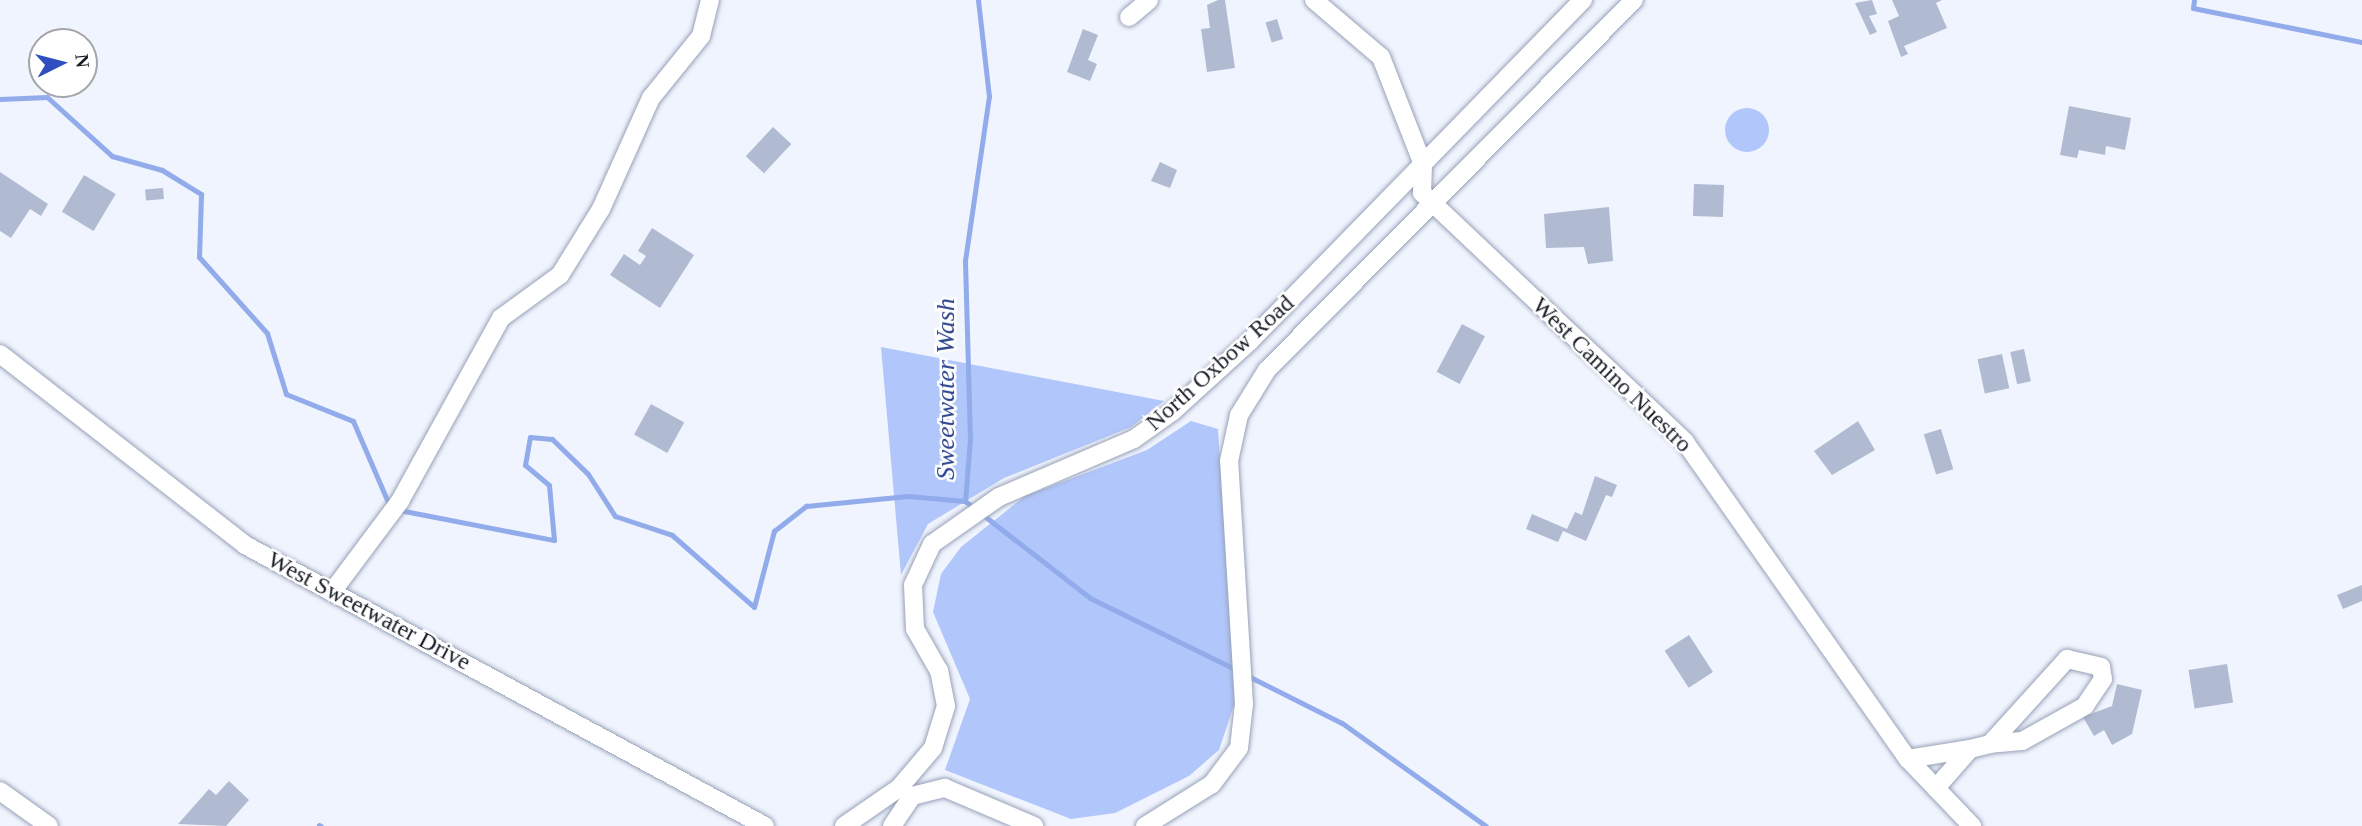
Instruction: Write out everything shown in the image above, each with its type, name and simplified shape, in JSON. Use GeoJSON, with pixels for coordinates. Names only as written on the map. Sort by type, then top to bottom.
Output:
{"type":"FeatureCollection","features":[{"type":"Feature","properties":{"kind":"street"},"geometry":{"type":"LineString","coordinates":[[332,592],[400,501],[501,318],[561,275],[601,209],[651,97],[701,36],[710,0]]}},
{"type":"Feature","properties":{"kind":"street"},"geometry":{"type":"LineString","coordinates":[[1129,17],[1149,0]]}},
{"type":"Feature","properties":{"kind":"street","name":"West Camino Nuestro"},"geometry":{"type":"LineString","coordinates":[[1314,0],[1381,57],[1423,165],[1422,193],[1685,442],[1908,759],[1972,826]]}},
{"type":"Feature","properties":{"kind":"street","name":"North Oxbow Road"},"geometry":{"type":"LineString","coordinates":[[844,826],[899,788],[933,748],[946,706],[939,671],[915,629],[913,585],[932,544],[999,497],[1134,439],[1171,412],[1250,341],[1583,0]]}},
{"type":"Feature","properties":{"kind":"street","name":"North Oxbow Road"},"geometry":{"type":"LineString","coordinates":[[1145,826],[1212,783],[1239,748],[1244,705],[1229,461],[1240,415],[1267,370],[1436,205],[1634,0]]}},
{"type":"Feature","properties":{"kind":"street","name":"West Sweetwater Drive"},"geometry":{"type":"LineString","coordinates":[[0,354],[245,545],[765,826]]}},
{"type":"Feature","properties":{"kind":"street"},"geometry":{"type":"LineString","coordinates":[[1908,759],[2022,741],[2085,706],[2103,679],[2101,667],[2080,657],[2061,663],[1990,744]]}},
{"type":"Feature","properties":{"kind":"street"},"geometry":{"type":"LineString","coordinates":[[1936,788],[1970,749]]}},
{"type":"Feature","properties":{"kind":"street"},"geometry":{"type":"LineString","coordinates":[[892,826],[912,796],[945,788],[1034,826]]}},
{"type":"Feature","properties":{"kind":"street"},"geometry":{"type":"LineString","coordinates":[[0,791],[49,826]]}},
{"type":"Feature","properties":{"kind":"shaded area"},"geometry":{"type":"Polygon","coordinates":[[[1747,108],[1763,114],[1769,130],[1763,146],[1747,152],[1731,146],[1725,130],[1731,114],[1747,108]]]}},
{"type":"Feature","properties":{"kind":"shaded area"},"geometry":{"type":"Polygon","coordinates":[[[881,347],[1164,401],[1131,427],[1004,478],[928,524],[901,575],[881,347]]]}},
{"type":"Feature","properties":{"kind":"shaded area"},"geometry":{"type":"Polygon","coordinates":[[[1191,421],[1218,429],[1235,702],[1219,750],[1189,776],[1115,813],[1071,819],[945,770],[970,699],[933,612],[941,574],[961,547],[1025,496],[1147,450],[1191,421]]]}},
{"type":"Feature","properties":{"kind":"building"},"geometry":{"type":"Polygon","coordinates":[[[1225,0],[1235,68],[1207,72],[1201,29],[1210,28],[1207,5],[1225,0]]]}},
{"type":"Feature","properties":{"kind":"building"},"geometry":{"type":"Polygon","coordinates":[[[1872,0],[1877,14],[1869,16],[1877,32],[1870,35],[1855,3],[1872,0]]]}},
{"type":"Feature","properties":{"kind":"building"},"geometry":{"type":"Polygon","coordinates":[[[1892,0],[1942,0],[1936,3],[1947,28],[1904,46],[1908,54],[1901,57],[1888,21],[1899,16],[1892,0]]]}},
{"type":"Feature","properties":{"kind":"building"},"geometry":{"type":"Polygon","coordinates":[[[1277,19],[1283,39],[1272,43],[1266,23],[1277,19]]]}},
{"type":"Feature","properties":{"kind":"building"},"geometry":{"type":"Polygon","coordinates":[[[1083,29],[1098,35],[1088,60],[1097,64],[1090,81],[1067,72],[1083,29]]]}},
{"type":"Feature","properties":{"kind":"building"},"geometry":{"type":"Polygon","coordinates":[[[2069,106],[2131,118],[2125,150],[2106,146],[2105,155],[2079,150],[2077,158],[2060,155],[2069,106]]]}},
{"type":"Feature","properties":{"kind":"building"},"geometry":{"type":"Polygon","coordinates":[[[773,127],[791,144],[764,173],[746,156],[773,127]]]}},
{"type":"Feature","properties":{"kind":"building"},"geometry":{"type":"Polygon","coordinates":[[[1160,162],[1177,170],[1170,188],[1151,181],[1160,162]]]}},
{"type":"Feature","properties":{"kind":"building"},"geometry":{"type":"Polygon","coordinates":[[[0,172],[48,204],[41,216],[30,209],[11,238],[0,231],[0,172]]]}},
{"type":"Feature","properties":{"kind":"building"},"geometry":{"type":"Polygon","coordinates":[[[84,175],[116,194],[94,231],[62,212],[84,175]]]}},
{"type":"Feature","properties":{"kind":"building"},"geometry":{"type":"Polygon","coordinates":[[[1694,184],[1724,185],[1723,217],[1693,216],[1694,184]]]}},
{"type":"Feature","properties":{"kind":"building"},"geometry":{"type":"Polygon","coordinates":[[[163,188],[164,199],[146,201],[145,190],[163,188]]]}},
{"type":"Feature","properties":{"kind":"building"},"geometry":{"type":"Polygon","coordinates":[[[1609,207],[1613,261],[1588,264],[1584,247],[1546,248],[1544,214],[1609,207]]]}},
{"type":"Feature","properties":{"kind":"building"},"geometry":{"type":"Polygon","coordinates":[[[652,228],[694,255],[660,308],[610,275],[624,254],[640,265],[646,256],[638,251],[652,228]]]}},
{"type":"Feature","properties":{"kind":"building"},"geometry":{"type":"Polygon","coordinates":[[[1462,324],[1485,336],[1460,384],[1437,372],[1462,324]]]}},
{"type":"Feature","properties":{"kind":"building"},"geometry":{"type":"Polygon","coordinates":[[[2024,349],[2031,381],[2017,384],[2010,352],[2024,349]]]}},
{"type":"Feature","properties":{"kind":"building"},"geometry":{"type":"Polygon","coordinates":[[[2002,354],[2009,388],[1985,393],[1978,359],[2002,354]]]}},
{"type":"Feature","properties":{"kind":"building"},"geometry":{"type":"Polygon","coordinates":[[[651,404],[684,422],[667,453],[634,435],[651,404]]]}},
{"type":"Feature","properties":{"kind":"building"},"geometry":{"type":"Polygon","coordinates":[[[1858,421],[1875,450],[1832,475],[1814,451],[1858,421]]]}},
{"type":"Feature","properties":{"kind":"building"},"geometry":{"type":"Polygon","coordinates":[[[1941,429],[1953,469],[1936,474],[1924,434],[1941,429]]]}},
{"type":"Feature","properties":{"kind":"building"},"geometry":{"type":"Polygon","coordinates":[[[1595,476],[1617,485],[1612,497],[1606,495],[1586,541],[1563,531],[1558,542],[1526,529],[1532,514],[1567,529],[1575,512],[1582,515],[1595,476]]]}},
{"type":"Feature","properties":{"kind":"building"},"geometry":{"type":"Polygon","coordinates":[[[2362,585],[2362,601],[2343,609],[2337,595],[2362,585]]]}},
{"type":"Feature","properties":{"kind":"building"},"geometry":{"type":"Polygon","coordinates":[[[1689,635],[1713,672],[1689,688],[1665,651],[1689,635]]]}},
{"type":"Feature","properties":{"kind":"building"},"geometry":{"type":"Polygon","coordinates":[[[2227,664],[2233,703],[2195,709],[2188,670],[2227,664]]]}},
{"type":"Feature","properties":{"kind":"building"},"geometry":{"type":"Polygon","coordinates":[[[2117,684],[2142,690],[2132,734],[2112,745],[2104,730],[2094,736],[2083,717],[2112,706],[2117,684]]]}},
{"type":"Feature","properties":{"kind":"building"},"geometry":{"type":"Polygon","coordinates":[[[229,781],[249,800],[226,826],[178,824],[209,789],[216,795],[229,781]]]}},
{"type":"Feature","properties":{"kind":"waterway","name":"Sweetwater Wash"},"geometry":{"type":"LineString","coordinates":[[978,0],[989,96],[965,261],[970,439],[965,501],[1090,598],[1237,670]]}},
{"type":"Feature","properties":{"kind":"waterway"},"geometry":{"type":"LineString","coordinates":[[2194,0],[2193,8],[2362,42]]}},
{"type":"Feature","properties":{"kind":"waterway"},"geometry":{"type":"LineString","coordinates":[[0,99],[47,97],[112,156],[162,170],[201,194],[199,257],[267,333],[286,394],[353,421],[390,507]]}},
{"type":"Feature","properties":{"kind":"waterway"},"geometry":{"type":"LineString","coordinates":[[399,510],[554,540],[549,485],[525,465],[530,437],[552,439],[588,474],[615,516],[672,535],[754,607],[774,531],[806,506],[908,496],[965,501]]}},
{"type":"Feature","properties":{"kind":"waterway","name":"Sweetwater Wash"},"geometry":{"type":"LineString","coordinates":[[1246,675],[1342,723],[1486,826]]}}]}
